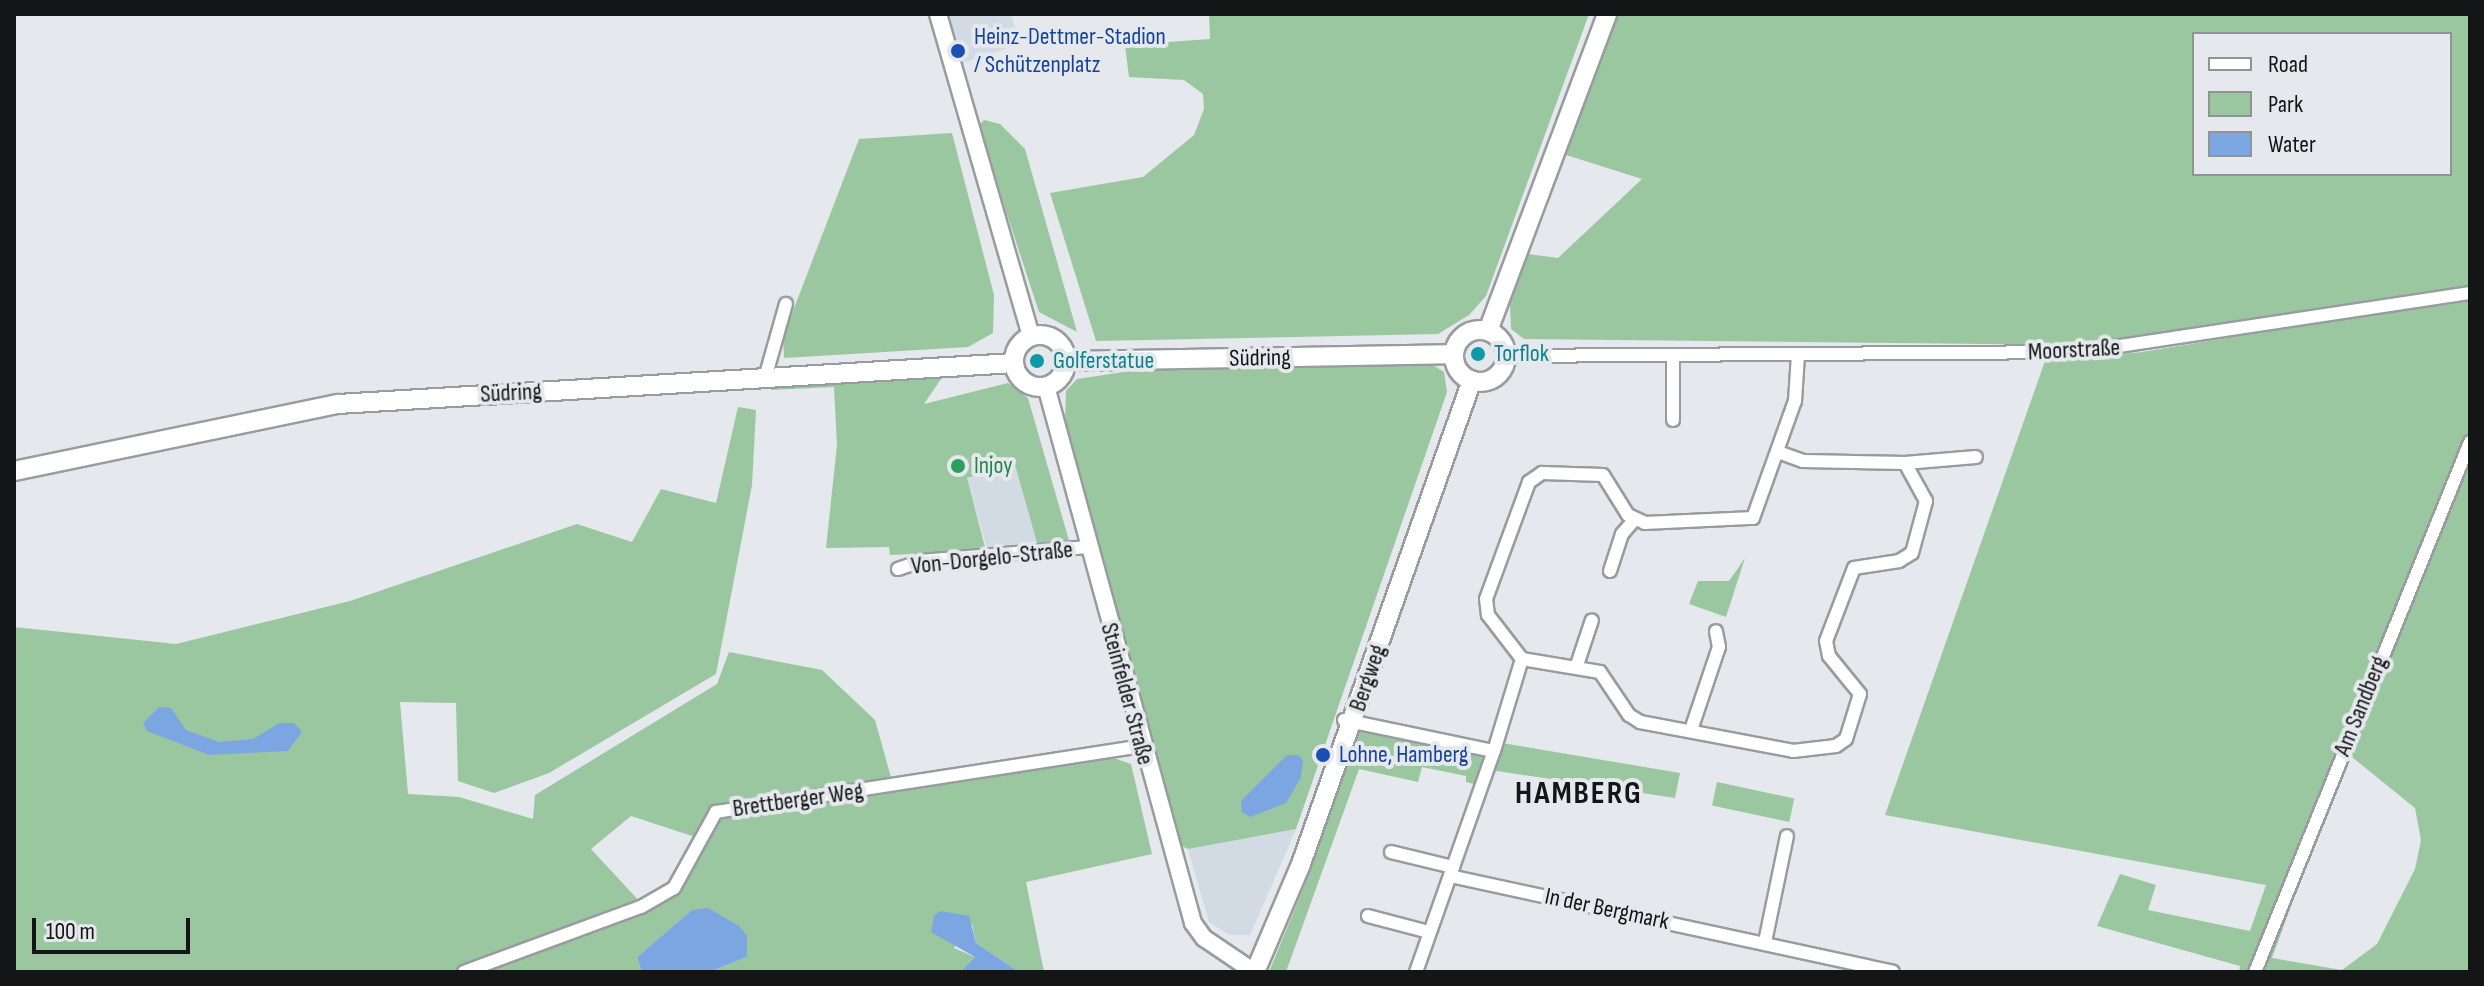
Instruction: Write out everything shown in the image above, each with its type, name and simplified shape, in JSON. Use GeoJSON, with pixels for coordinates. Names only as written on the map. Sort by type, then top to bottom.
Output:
{"type":"FeatureCollection","features":[{"type":"Feature","properties":{"kind":"main road"},"geometry":{"type":"LineString","coordinates":[[1488,331],[1607,14]]}},
{"type":"Feature","properties":{"kind":"main road"},"geometry":{"type":"LineString","coordinates":[[1488,331],[1500,338],[1506,356],[1492,379],[1472,380],[1457,369],[1453,354],[1464,335],[1488,331]]}},
{"type":"Feature","properties":{"kind":"main road"},"geometry":{"type":"LineString","coordinates":[[1031,336],[1056,341],[1066,361],[1060,377],[1046,386],[1028,384],[1014,363],[1017,348],[1031,336]]}},
{"type":"Feature","properties":{"kind":"main road","name":"Südring"},"geometry":{"type":"LineString","coordinates":[[1066,361],[1453,354]]}},
{"type":"Feature","properties":{"kind":"main road","name":"Südring"},"geometry":{"type":"LineString","coordinates":[[14,471],[338,404],[1014,363]]}},
{"type":"Feature","properties":{"kind":"main road","name":"Bergweg"},"geometry":{"type":"LineString","coordinates":[[1254,972],[1301,864],[1348,721],[1472,380]]}},
{"type":"Feature","properties":{"kind":"street"},"geometry":{"type":"LineString","coordinates":[[938,14],[1031,336]]}},
{"type":"Feature","properties":{"kind":"street","name":"Moorstraße"},"geometry":{"type":"LineString","coordinates":[[1506,356],[2080,352],[2470,293]]}},
{"type":"Feature","properties":{"kind":"street"},"geometry":{"type":"LineString","coordinates":[[765,378],[786,304]]}},
{"type":"Feature","properties":{"kind":"street"},"geometry":{"type":"LineString","coordinates":[[1610,571],[1622,534],[1634,520],[1753,518],[1795,401],[1798,354]]}},
{"type":"Feature","properties":{"kind":"street"},"geometry":{"type":"LineString","coordinates":[[1673,355],[1673,420]]}},
{"type":"Feature","properties":{"kind":"street","name":"Steinfelder Straße"},"geometry":{"type":"LineString","coordinates":[[1046,386],[1087,547],[1193,923],[1204,938],[1254,972]]}},
{"type":"Feature","properties":{"kind":"street","name":"Am Sandberg"},"geometry":{"type":"LineString","coordinates":[[2255,972],[2470,442]]}},
{"type":"Feature","properties":{"kind":"street"},"geometry":{"type":"LineString","coordinates":[[1778,452],[1803,461],[1905,463],[1976,457]]}},
{"type":"Feature","properties":{"kind":"street"},"geometry":{"type":"LineString","coordinates":[[1634,520],[1603,475],[1542,473],[1529,482],[1485,607],[1522,659],[1577,665],[1606,677],[1634,720],[1796,751],[1836,746],[1846,739],[1860,694],[1829,656],[1826,641],[1854,568],[1899,561],[1912,553],[1927,507],[1905,463]]}},
{"type":"Feature","properties":{"kind":"street","name":"Von-Dorgelo-Straße"},"geometry":{"type":"LineString","coordinates":[[898,569],[921,561],[1087,547]]}},
{"type":"Feature","properties":{"kind":"street"},"geometry":{"type":"LineString","coordinates":[[1577,665],[1592,620]]}},
{"type":"Feature","properties":{"kind":"street"},"geometry":{"type":"LineString","coordinates":[[1691,730],[1719,647],[1716,631]]}},
{"type":"Feature","properties":{"kind":"street"},"geometry":{"type":"LineString","coordinates":[[1416,972],[1494,751],[1522,659]]}},
{"type":"Feature","properties":{"kind":"street"},"geometry":{"type":"LineString","coordinates":[[1348,721],[1494,751]]}},
{"type":"Feature","properties":{"kind":"street","name":"Brettberger Weg"},"geometry":{"type":"LineString","coordinates":[[464,972],[641,907],[674,888],[716,812],[1142,746]]}},
{"type":"Feature","properties":{"kind":"street"},"geometry":{"type":"LineString","coordinates":[[1765,942],[1787,836]]}},
{"type":"Feature","properties":{"kind":"street","name":"In der Bergmark"},"geometry":{"type":"LineString","coordinates":[[1391,852],[1452,871],[1893,972]]}},
{"type":"Feature","properties":{"kind":"street"},"geometry":{"type":"LineString","coordinates":[[1368,916],[1429,932]]}},
{"type":"Feature","properties":{"kind":"shaded area"},"geometry":{"type":"Polygon","coordinates":[[[949,14],[1011,14],[1020,44],[962,63],[949,14]]]}},
{"type":"Feature","properties":{"kind":"shaded area"},"geometry":{"type":"Polygon","coordinates":[[[1015,465],[1038,546],[990,560],[967,479],[1015,465]]]}},
{"type":"Feature","properties":{"kind":"shaded area"},"geometry":{"type":"Polygon","coordinates":[[[1296,829],[1250,935],[1229,935],[1209,922],[1188,849],[1296,829]]]}},
{"type":"Feature","properties":{"kind":"green space"},"geometry":{"type":"Polygon","coordinates":[[[1209,14],[1589,14],[1486,296],[1469,315],[1438,334],[1096,341],[1050,193],[1143,177],[1194,135],[1204,109],[1203,94],[1184,80],[1129,77],[1125,45],[1210,39],[1209,14]]]}},
{"type":"Feature","properties":{"kind":"green space"},"geometry":{"type":"Polygon","coordinates":[[[1614,14],[2470,14],[2470,285],[2079,345],[1524,339],[1511,329],[1510,304],[1528,254],[1558,258],[1642,179],[1563,154],[1614,14]]]}},
{"type":"Feature","properties":{"kind":"green space"},"geometry":{"type":"Polygon","coordinates":[[[984,120],[1000,124],[1025,149],[1077,332],[1039,312],[978,126],[984,120]]]}},
{"type":"Feature","properties":{"kind":"green space"},"geometry":{"type":"Polygon","coordinates":[[[952,133],[994,295],[993,333],[968,347],[784,358],[783,337],[859,139],[952,133]]]}},
{"type":"Feature","properties":{"kind":"green space"},"geometry":{"type":"Polygon","coordinates":[[[2470,298],[2470,972],[2239,972],[2240,966],[2097,926],[2120,874],[2156,885],[2148,910],[2250,931],[2266,885],[1885,815],[2045,361],[2142,352],[2470,298]],[[2347,753],[2272,958],[2342,970],[2377,944],[2415,869],[2421,840],[2415,808],[2347,753]]]}},
{"type":"Feature","properties":{"kind":"green space"},"geometry":{"type":"Polygon","coordinates":[[[1433,365],[1444,372],[1447,392],[1296,829],[1188,849],[1176,843],[1065,422],[1066,391],[1077,379],[1157,367],[1433,365]]]}},
{"type":"Feature","properties":{"kind":"green space"},"geometry":{"type":"Polygon","coordinates":[[[943,376],[924,404],[1008,383],[1028,398],[1070,544],[1038,546],[1015,465],[967,478],[986,551],[890,555],[889,547],[826,548],[837,445],[834,387],[771,390],[773,385],[943,376]]]}},
{"type":"Feature","properties":{"kind":"green space"},"geometry":{"type":"Polygon","coordinates":[[[738,407],[756,410],[752,485],[716,674],[549,773],[494,793],[458,781],[456,703],[400,702],[408,794],[459,797],[533,819],[535,795],[717,684],[729,652],[822,670],[875,720],[892,781],[713,809],[698,838],[631,816],[591,849],[641,903],[593,921],[596,931],[677,891],[720,816],[1111,757],[1131,764],[1152,854],[1026,882],[1044,972],[1019,972],[976,943],[972,924],[954,948],[975,957],[960,972],[709,972],[747,957],[692,910],[637,957],[641,970],[651,972],[14,972],[14,627],[176,644],[350,601],[577,524],[632,542],[661,489],[716,503],[738,407]]]}},
{"type":"Feature","properties":{"kind":"green space"},"geometry":{"type":"Polygon","coordinates":[[[1745,558],[1726,617],[1689,604],[1698,581],[1729,581],[1745,558]]]}},
{"type":"Feature","properties":{"kind":"green space"},"geometry":{"type":"Polygon","coordinates":[[[1356,728],[1495,756],[1502,743],[1680,773],[1675,798],[1484,769],[1478,785],[1466,782],[1466,776],[1422,767],[1418,782],[1359,769],[1286,972],[1269,972],[1308,877],[1356,728]]]}},
{"type":"Feature","properties":{"kind":"green space"},"geometry":{"type":"Polygon","coordinates":[[[1717,782],[1794,798],[1789,822],[1712,805],[1717,782]]]}},
{"type":"Feature","properties":{"kind":"water"},"geometry":{"type":"Polygon","coordinates":[[[159,707],[171,708],[186,730],[219,742],[253,739],[279,723],[294,723],[302,732],[288,751],[209,755],[147,731],[143,723],[159,707]]]}},
{"type":"Feature","properties":{"kind":"water"},"geometry":{"type":"Polygon","coordinates":[[[1287,755],[1299,755],[1303,761],[1301,777],[1286,803],[1250,817],[1242,812],[1241,801],[1287,755]]]}},
{"type":"Feature","properties":{"kind":"water"},"geometry":{"type":"Polygon","coordinates":[[[708,908],[739,926],[747,936],[747,957],[709,972],[641,970],[637,957],[692,910],[708,908]]]}},
{"type":"Feature","properties":{"kind":"water"},"geometry":{"type":"Polygon","coordinates":[[[941,911],[969,916],[976,943],[1019,972],[960,972],[975,957],[931,932],[934,915],[941,911]]]}},
{"type":"Feature","properties":{"kind":"place","name":"Heinz-Dettmer-Stadion / Schützenplatz"},"geometry":{"type":"Point","coordinates":[958,51]}},
{"type":"Feature","properties":{"kind":"place","name":"Torflok"},"geometry":{"type":"Point","coordinates":[1478,354]}},
{"type":"Feature","properties":{"kind":"place","name":"Golferstatue"},"geometry":{"type":"Point","coordinates":[1037,361]}},
{"type":"Feature","properties":{"kind":"place","name":"Injoy"},"geometry":{"type":"Point","coordinates":[958,466]}},
{"type":"Feature","properties":{"kind":"place","name":"Lohne, Hamberg"},"geometry":{"type":"Point","coordinates":[1323,755]}},
{"type":"Feature","properties":{"kind":"district","name":"HAMBERG"},"geometry":{"type":"Point","coordinates":[1579,794]}}]}
